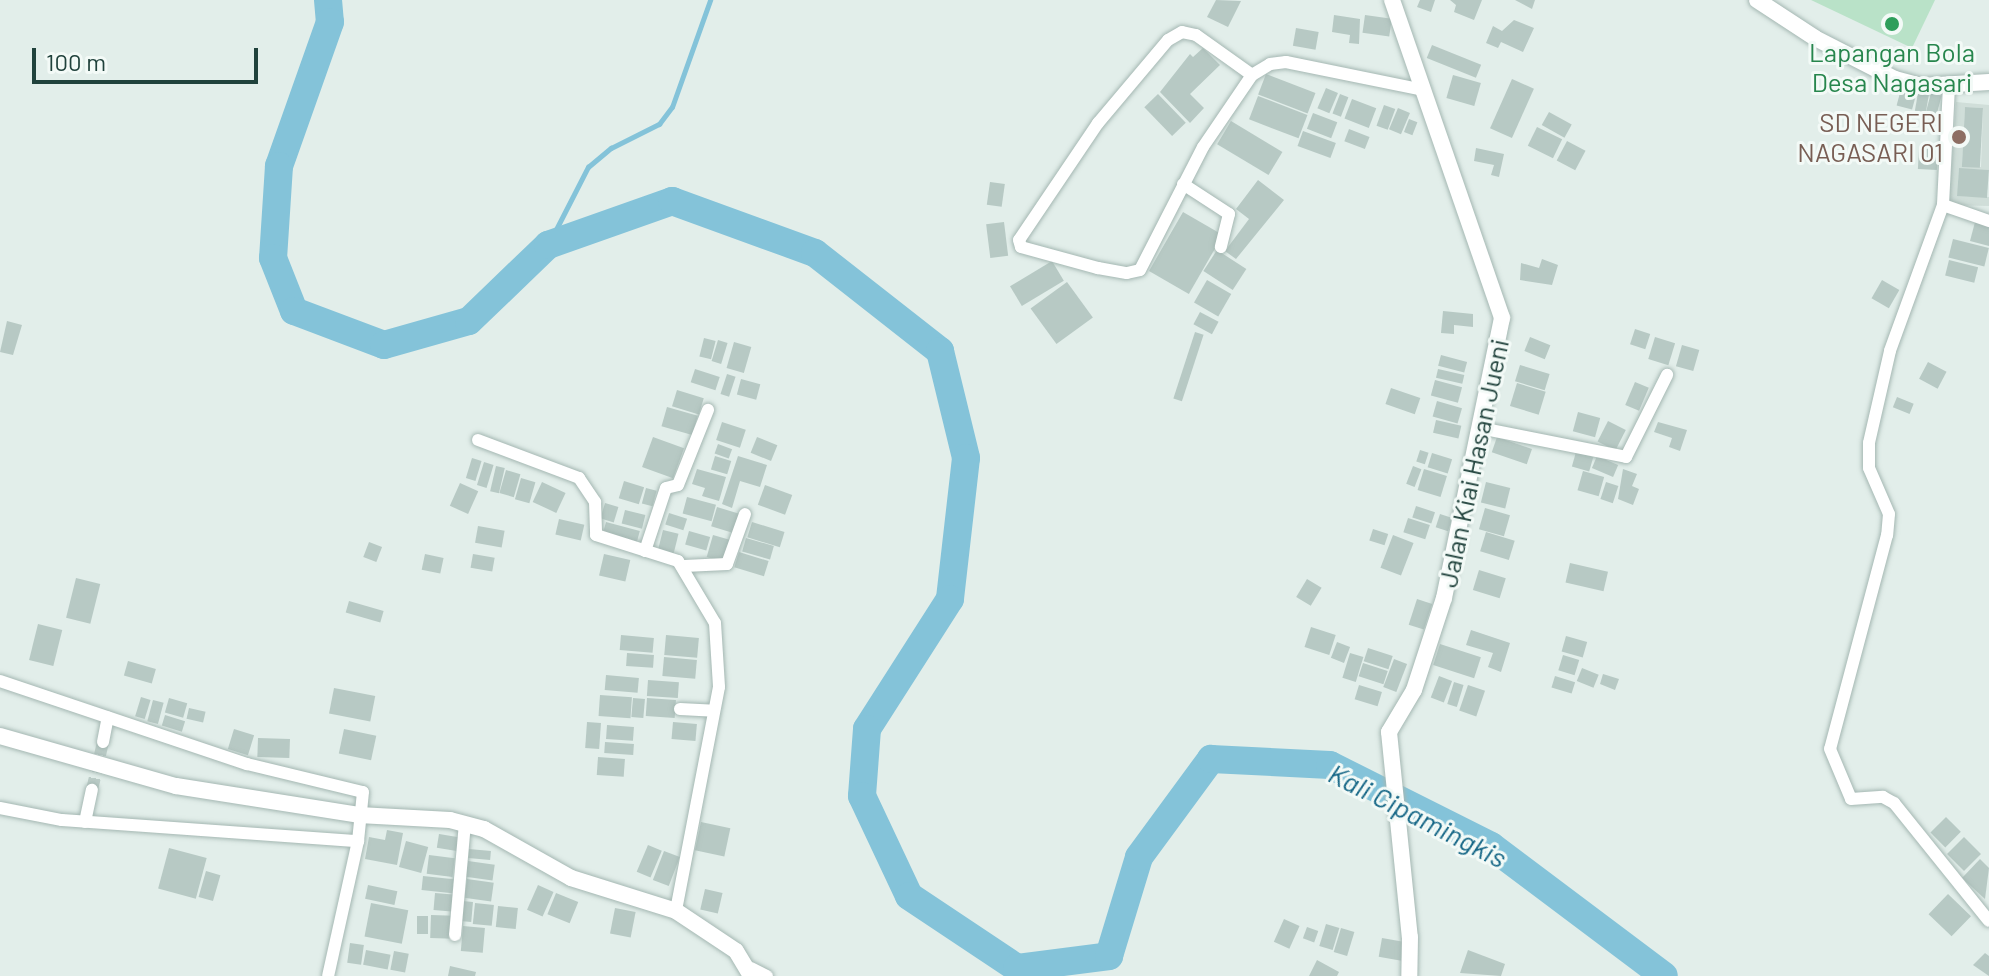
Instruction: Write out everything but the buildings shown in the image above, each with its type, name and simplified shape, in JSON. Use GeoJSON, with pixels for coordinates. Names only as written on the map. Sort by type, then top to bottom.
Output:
{"type":"FeatureCollection","features":[{"type":"Feature","properties":{"kind":"street","name":"Jalan Kiai Hasan Jueni"},"geometry":{"type":"LineString","coordinates":[[1392,0],[1419,89],[1502,311],[1480,428],[1432,639],[1414,690],[1391,726],[1389,741],[1405,890],[1409,976]]}},
{"type":"Feature","properties":{"kind":"street"},"geometry":{"type":"LineString","coordinates":[[1757,0],[1815,38],[1895,79],[1949,86],[1989,82]]}},
{"type":"Feature","properties":{"kind":"street"},"geometry":{"type":"LineString","coordinates":[[1252,75],[1196,35],[1182,32],[1168,40],[1098,123],[1019,245],[1098,268],[1135,273],[1146,261],[1183,184],[1252,75],[1286,62],[1419,89]]}},
{"type":"Feature","properties":{"kind":"street"},"geometry":{"type":"LineString","coordinates":[[1949,86],[1943,205],[1877,396],[1868,463],[1889,514],[1887,535],[1830,749],[1851,799],[1883,797],[1894,803],[1989,921]]}},
{"type":"Feature","properties":{"kind":"street"},"geometry":{"type":"LineString","coordinates":[[1183,184],[1230,215],[1221,247]]}},
{"type":"Feature","properties":{"kind":"street"},"geometry":{"type":"LineString","coordinates":[[1943,205],[1989,221]]}},
{"type":"Feature","properties":{"kind":"street"},"geometry":{"type":"LineString","coordinates":[[1480,428],[1626,457],[1667,375]]}},
{"type":"Feature","properties":{"kind":"street"},"geometry":{"type":"LineString","coordinates":[[645,551],[666,488],[678,485],[708,410]]}},
{"type":"Feature","properties":{"kind":"street"},"geometry":{"type":"LineString","coordinates":[[478,440],[579,478],[595,502],[596,535],[684,566],[727,564],[745,514]]}},
{"type":"Feature","properties":{"kind":"street"},"geometry":{"type":"LineString","coordinates":[[676,911],[720,670],[715,623],[684,566]]}},
{"type":"Feature","properties":{"kind":"street"},"geometry":{"type":"LineString","coordinates":[[0,681],[247,764],[363,792],[358,841],[328,976]]}},
{"type":"Feature","properties":{"kind":"street"},"geometry":{"type":"LineString","coordinates":[[680,709],[714,711]]}},
{"type":"Feature","properties":{"kind":"street"},"geometry":{"type":"LineString","coordinates":[[103,742],[108,717]]}},
{"type":"Feature","properties":{"kind":"street"},"geometry":{"type":"LineString","coordinates":[[0,736],[176,786],[359,815],[465,824],[518,845],[571,878],[676,911],[736,951],[751,972],[767,976]]}},
{"type":"Feature","properties":{"kind":"street"},"geometry":{"type":"LineString","coordinates":[[85,822],[92,790]]}},
{"type":"Feature","properties":{"kind":"street"},"geometry":{"type":"LineString","coordinates":[[0,808],[85,822],[358,841]]}},
{"type":"Feature","properties":{"kind":"street"},"geometry":{"type":"LineString","coordinates":[[455,935],[465,824]]}},
{"type":"Feature","properties":{"kind":"shaded area","name":"SD NEGERI NAGASARI 01"},"geometry":{"type":"Polygon","coordinates":[[[1956,102],[1989,105],[1989,170],[1959,169],[1958,196],[1989,197],[1989,206],[1949,205],[1956,102]],[[1965,107],[1962,166],[1981,167],[1983,108],[1965,107]]]}},
{"type":"Feature","properties":{"kind":"green space","name":"Lapangan Bola Desa Nagasari"},"geometry":{"type":"Polygon","coordinates":[[[1811,0],[1935,0],[1912,48],[1811,0]]]}},
{"type":"Feature","properties":{"kind":"waterway","name":"Kali Cipamingkis"},"geometry":{"type":"LineString","coordinates":[[328,0],[330,22],[279,166],[273,258],[294,311],[384,345],[469,321],[548,245],[672,201],[815,253],[940,351],[966,458],[950,599],[867,729],[862,796],[909,896],[1017,968],[1109,956],[1139,857],[1211,759],[1330,765],[1491,846],[1664,976]]}},
{"type":"Feature","properties":{"kind":"waterway"},"geometry":{"type":"LineString","coordinates":[[548,245],[588,167],[611,148],[659,124],[672,107],[710,0]]}},
{"type":"Feature","properties":{"kind":"tunnel"},"geometry":{"type":"LineString","coordinates":[[92,790],[103,742]]}},
{"type":"Feature","properties":{"kind":"place","name":"Lapangan Bola Desa Nagasari"},"geometry":{"type":"Point","coordinates":[1892,24]}},
{"type":"Feature","properties":{"kind":"place","name":"SD NEGERI NAGASARI 01"},"geometry":{"type":"Point","coordinates":[1959,137]}}]}
